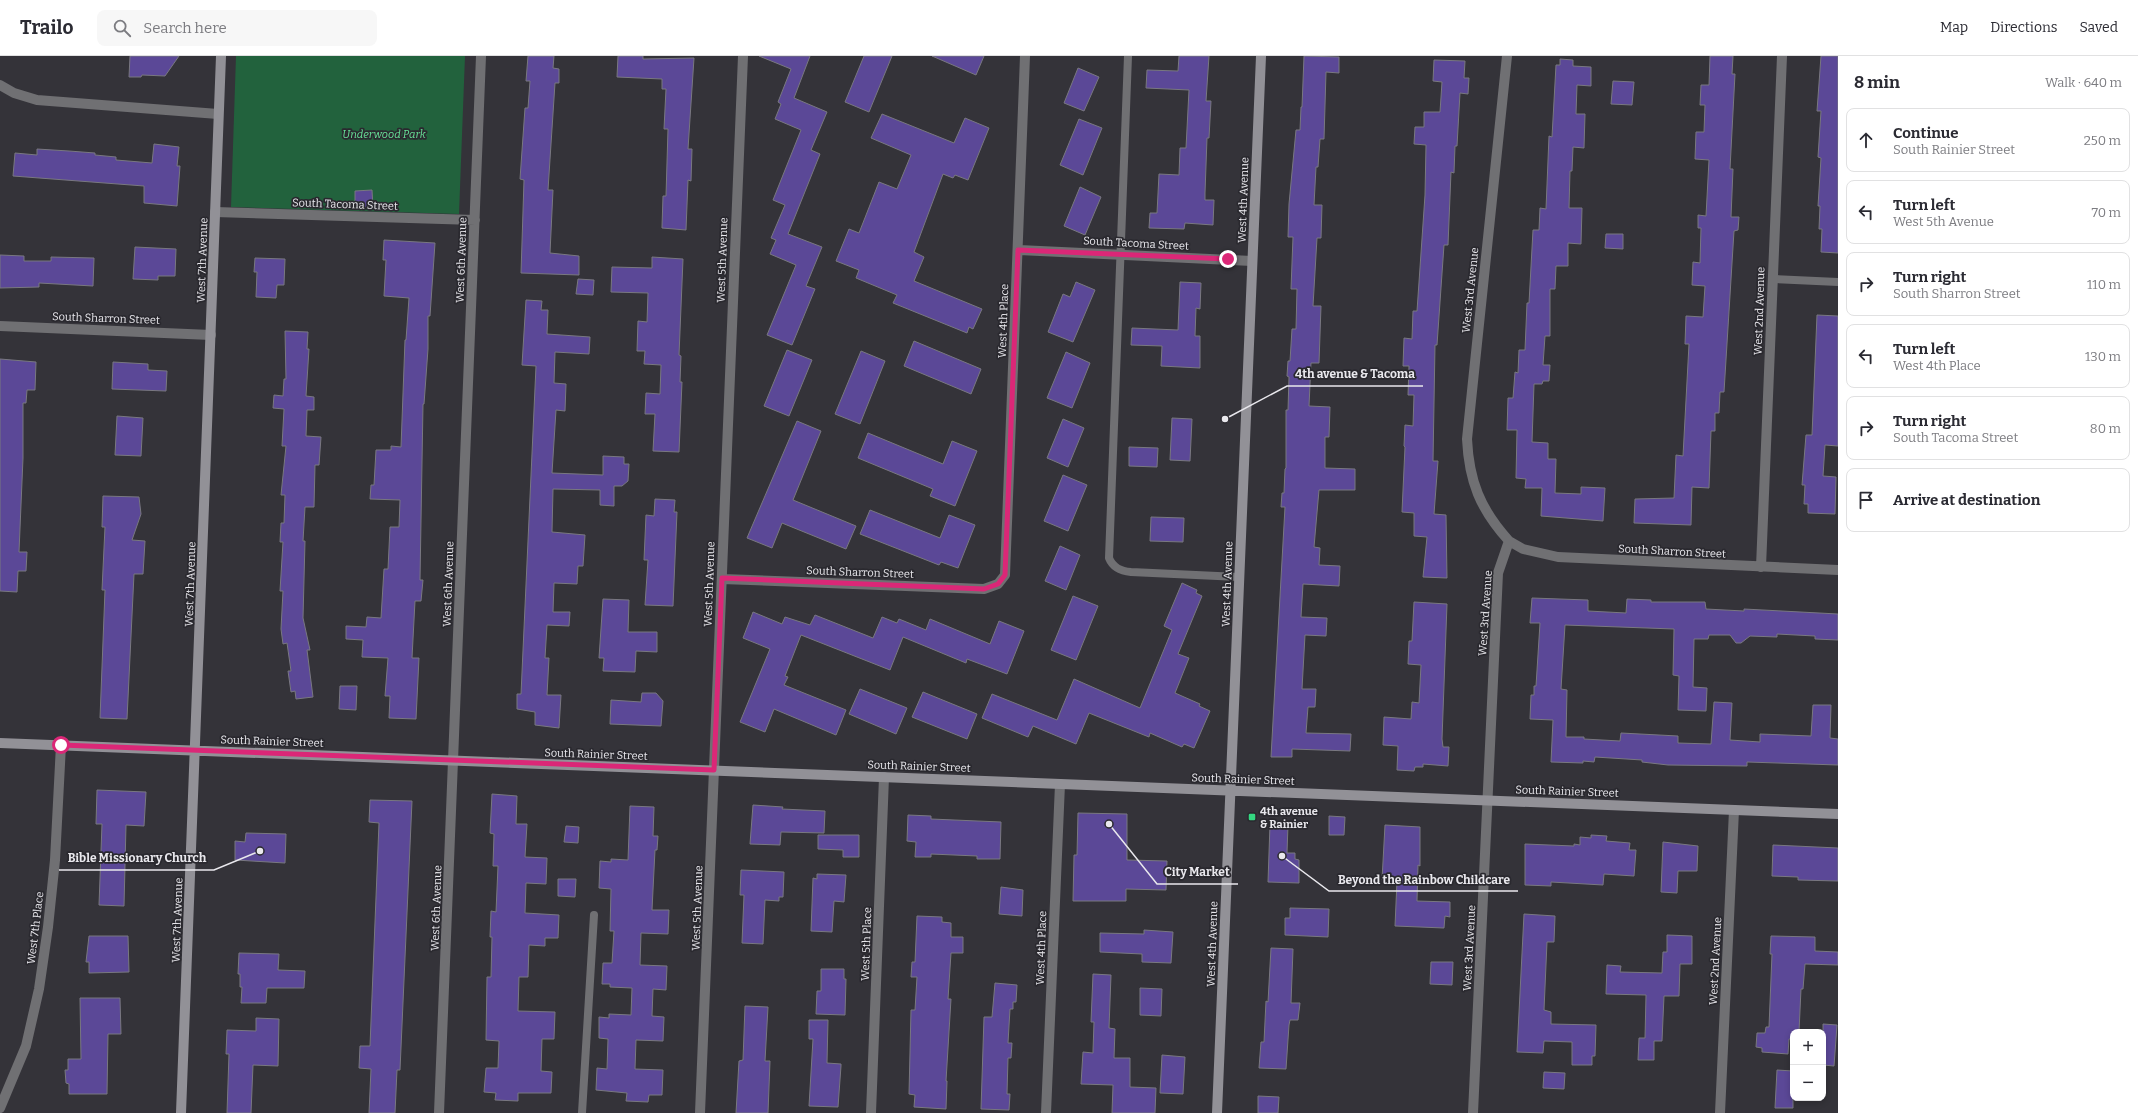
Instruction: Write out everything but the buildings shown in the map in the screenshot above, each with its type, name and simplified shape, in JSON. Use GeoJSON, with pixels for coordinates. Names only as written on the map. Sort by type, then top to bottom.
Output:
{"type":"FeatureCollection","features":[{"type":"Feature","properties":{"kind":"street","name":"West 7th Avenue"},"geometry":{"type":"LineString","coordinates":[[181,1113],[211,335],[220,56]]}},
{"type":"Feature","properties":{"kind":"street","name":"West 6th Avenue"},"geometry":{"type":"LineString","coordinates":[[440,1113],[481,56]]}},
{"type":"Feature","properties":{"kind":"street","name":"West 5th Avenue"},"geometry":{"type":"LineString","coordinates":[[700,1113],[743,56]]}},
{"type":"Feature","properties":{"kind":"street","name":"West 4th Place"},"geometry":{"type":"LineString","coordinates":[[998,584],[1005,575],[1025,56]]}},
{"type":"Feature","properties":{"kind":"street","name":"West 4th Avenue"},"geometry":{"type":"LineString","coordinates":[[1217,1113],[1261,56]]}},
{"type":"Feature","properties":{"kind":"street","name":"West 3rd Avenue"},"geometry":{"type":"LineString","coordinates":[[1473,1113],[1498,573],[1509,541],[1494,524],[1471,478],[1467,439],[1507,56]]}},
{"type":"Feature","properties":{"kind":"street","name":"West 2nd Avenue"},"geometry":{"type":"LineString","coordinates":[[1761,567],[1782,56]]}},
{"type":"Feature","properties":{"kind":"street"},"geometry":{"type":"LineString","coordinates":[[0,85],[14,93],[37,100],[218,114]]}},
{"type":"Feature","properties":{"kind":"street","name":"South Tacoma Street"},"geometry":{"type":"LineString","coordinates":[[215,212],[474,220]]}},
{"type":"Feature","properties":{"kind":"street","name":"South Tacoma Street"},"geometry":{"type":"LineString","coordinates":[[1018,250],[1252,261]]}},
{"type":"Feature","properties":{"kind":"street","name":"South Sharron Street"},"geometry":{"type":"LineString","coordinates":[[0,326],[211,335]]}},
{"type":"Feature","properties":{"kind":"street","name":"South Sharron Street"},"geometry":{"type":"LineString","coordinates":[[1509,541],[1522,549],[1558,557],[1838,570]]}},
{"type":"Feature","properties":{"kind":"street","name":"South Sharron Street"},"geometry":{"type":"LineString","coordinates":[[722,578],[984,589],[998,584]]}},
{"type":"Feature","properties":{"kind":"street","name":"South Rainier Street"},"geometry":{"type":"LineString","coordinates":[[0,743],[1838,814]]}},
{"type":"Feature","properties":{"kind":"street","name":"West 7th Place"},"geometry":{"type":"LineString","coordinates":[[0,1108],[26,1046],[39,989],[48,927],[55,860],[61,745]]}},
{"type":"Feature","properties":{"kind":"street","name":"West 5th Place"},"geometry":{"type":"LineString","coordinates":[[871,1113],[884,777]]}},
{"type":"Feature","properties":{"kind":"street","name":"West 4th Place"},"geometry":{"type":"LineString","coordinates":[[1046,1113],[1060,784]]}},
{"type":"Feature","properties":{"kind":"street","name":"West 2nd Avenue"},"geometry":{"type":"LineString","coordinates":[[1720,1113],[1734,810]]}},
{"type":"Feature","properties":{"kind":"lane"},"geometry":{"type":"LineString","coordinates":[[1128,56],[1122,254],[1109,558],[1111,564],[1117,568],[1131,572],[1239,577]]}},
{"type":"Feature","properties":{"kind":"lane"},"geometry":{"type":"LineString","coordinates":[[1773,279],[1838,282]]}},
{"type":"Feature","properties":{"kind":"lane"},"geometry":{"type":"LineString","coordinates":[[582,1113],[594,915]]}},
{"type":"Feature","properties":{"kind":"green space","name":"Underwood Park"},"geometry":{"type":"Polygon","coordinates":[[[236,56],[465,56],[459,214],[231,207],[236,56]]]}},
{"type":"Feature","properties":{"kind":"place","name":"4th avenue & Tacoma"},"geometry":{"type":"Point","coordinates":[1225,419]}},
{"type":"Feature","properties":{"kind":"place","name":"4th avenue & Rainier"},"geometry":{"type":"Point","coordinates":[1252,817]}},
{"type":"Feature","properties":{"kind":"place","name":"City Market"},"geometry":{"type":"Point","coordinates":[1109,824]}},
{"type":"Feature","properties":{"kind":"place","name":"Bible Missionary Church"},"geometry":{"type":"Point","coordinates":[260,851]}},
{"type":"Feature","properties":{"kind":"place","name":"Beyond the Rainbow Childcare"},"geometry":{"type":"Point","coordinates":[1282,856]}},
{"type":"Feature","properties":{"kind":"route"},"geometry":{"type":"LineString","coordinates":[[61,745],[714,770],[722,578],[984,589],[998,584],[1005,575],[1018,250],[1228,259]]}}]}
